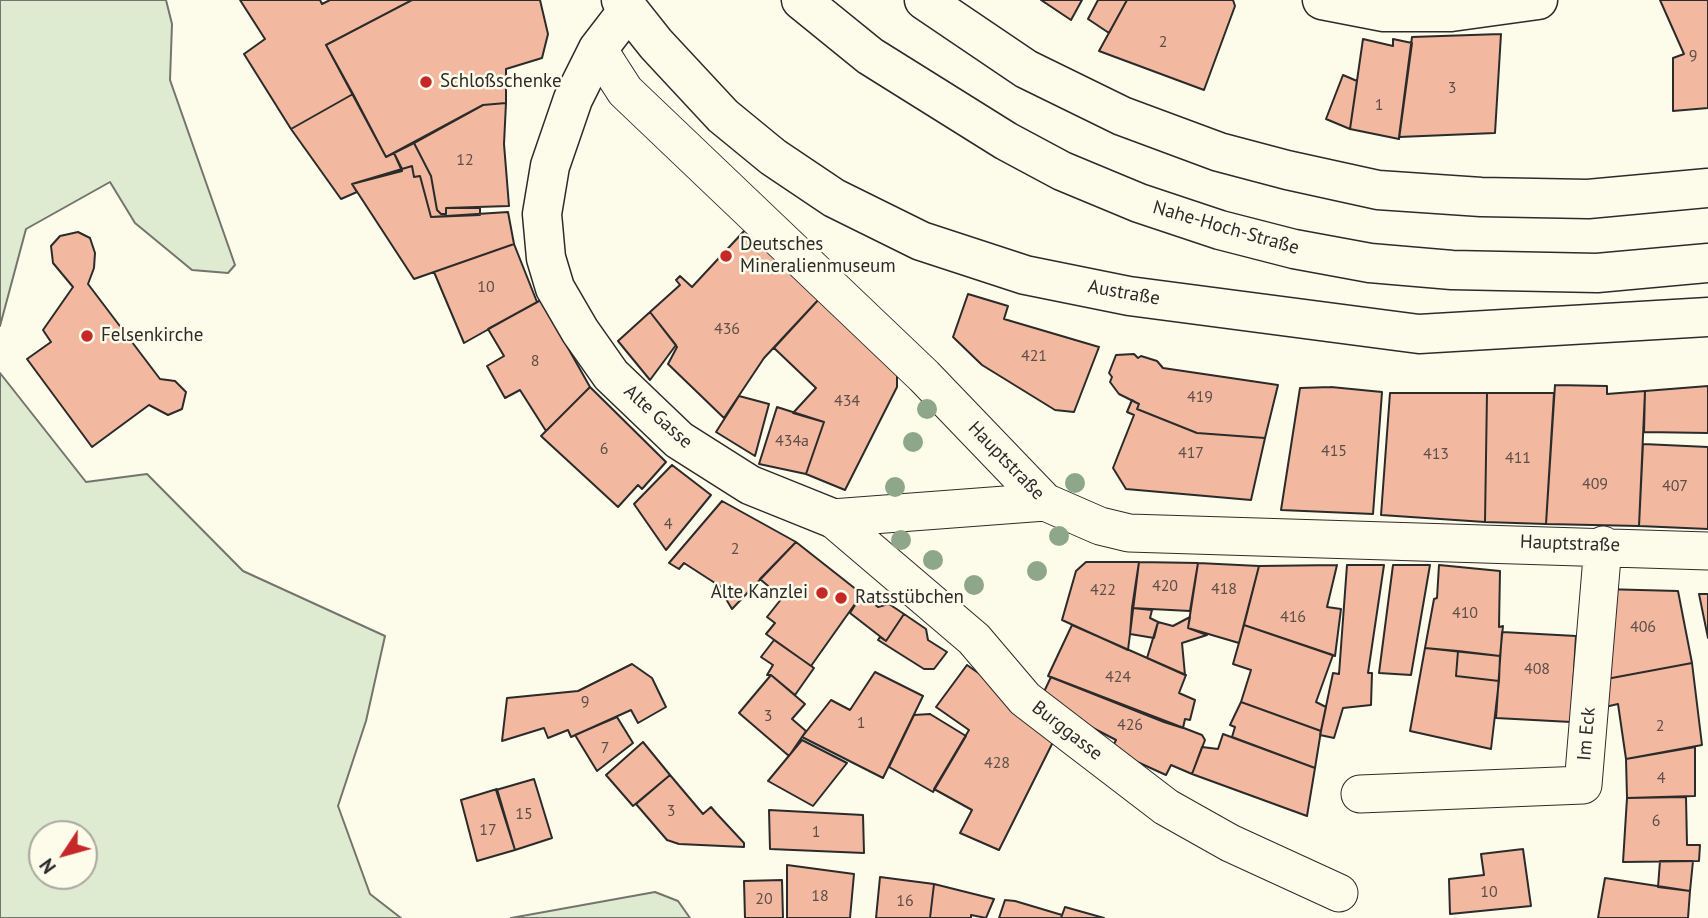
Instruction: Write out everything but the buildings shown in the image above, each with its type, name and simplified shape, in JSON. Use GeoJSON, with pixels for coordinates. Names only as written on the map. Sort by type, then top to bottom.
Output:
{"type":"FeatureCollection","features":[{"type":"Feature","properties":{"kind":"street","name":"Nahe-Hoch-Straße"},"geometry":{"type":"LineString","coordinates":[[801,0],[870,56],[1006,141],[1062,171],[1100,187],[1220,230],[1294,249],[1370,262],[1452,270],[1597,273],[1708,263]]}},
{"type":"Feature","properties":{"kind":"street"},"geometry":{"type":"LineString","coordinates":[[924,0],[1026,69],[1122,116],[1219,152],[1286,170],[1378,190],[1481,197],[1588,199],[1708,188]]}},
{"type":"Feature","properties":{"kind":"street"},"geometry":{"type":"LineString","coordinates":[[1322,0],[1384,12],[1451,12],[1538,0]]}},
{"type":"Feature","properties":{"kind":"street"},"geometry":{"type":"LineString","coordinates":[[598,49],[625,5]]}},
{"type":"Feature","properties":{"kind":"street","name":"Austraße"},"geometry":{"type":"LineString","coordinates":[[625,5],[723,116],[774,157],[834,198],[921,241],[1025,275],[1129,296],[1419,334],[1708,317]]}},
{"type":"Feature","properties":{"kind":"street","name":"Hauptstraße"},"geometry":{"type":"LineString","coordinates":[[598,49],[625,91],[924,376],[1045,502],[1100,526],[1129,533],[1603,545],[1708,551]]}},
{"type":"Feature","properties":{"kind":"street","name":"Alte Gasse"},"geometry":{"type":"LineString","coordinates":[[598,49],[573,99],[550,166],[542,214],[546,258],[555,288],[580,331],[611,374],[679,440],[750,485],[831,518],[1045,502]]}},
{"type":"Feature","properties":{"kind":"street","name":"Burggasse"},"geometry":{"type":"LineString","coordinates":[[831,518],[974,639],[1026,699],[1166,807],[1230,843],[1339,893]]}},
{"type":"Feature","properties":{"kind":"street","name":"Im Eck"},"geometry":{"type":"LineString","coordinates":[[1360,794],[1583,785],[1603,545]]}},
{"type":"Feature","properties":{"kind":"green space"},"geometry":{"type":"Polygon","coordinates":[[[0,0],[166,0],[172,24],[170,80],[235,265],[228,273],[192,270],[135,223],[110,182],[26,229],[0,326],[0,0]]]}},
{"type":"Feature","properties":{"kind":"green space"},"geometry":{"type":"Polygon","coordinates":[[[0,373],[86,482],[147,474],[243,571],[385,636],[366,721],[338,806],[370,894],[401,918],[0,918],[0,373]]]}},
{"type":"Feature","properties":{"kind":"green space"},"geometry":{"type":"Polygon","coordinates":[[[655,892],[678,901],[690,918],[511,918],[655,892]]]}},
{"type":"Feature","properties":{"kind":"place","name":"Schloßschenke"},"geometry":{"type":"Point","coordinates":[426,82]}},
{"type":"Feature","properties":{"kind":"place","name":"Deutsches Mineralienmuseum"},"geometry":{"type":"Point","coordinates":[726,256]}},
{"type":"Feature","properties":{"kind":"place","name":"Felsenkirche"},"geometry":{"type":"Point","coordinates":[87,336]}},
{"type":"Feature","properties":{"kind":"place","name":"Alte Kanzlei"},"geometry":{"type":"Point","coordinates":[822,593]}},
{"type":"Feature","properties":{"kind":"place","name":"Ratsstübchen"},"geometry":{"type":"Point","coordinates":[841,598]}}]}
